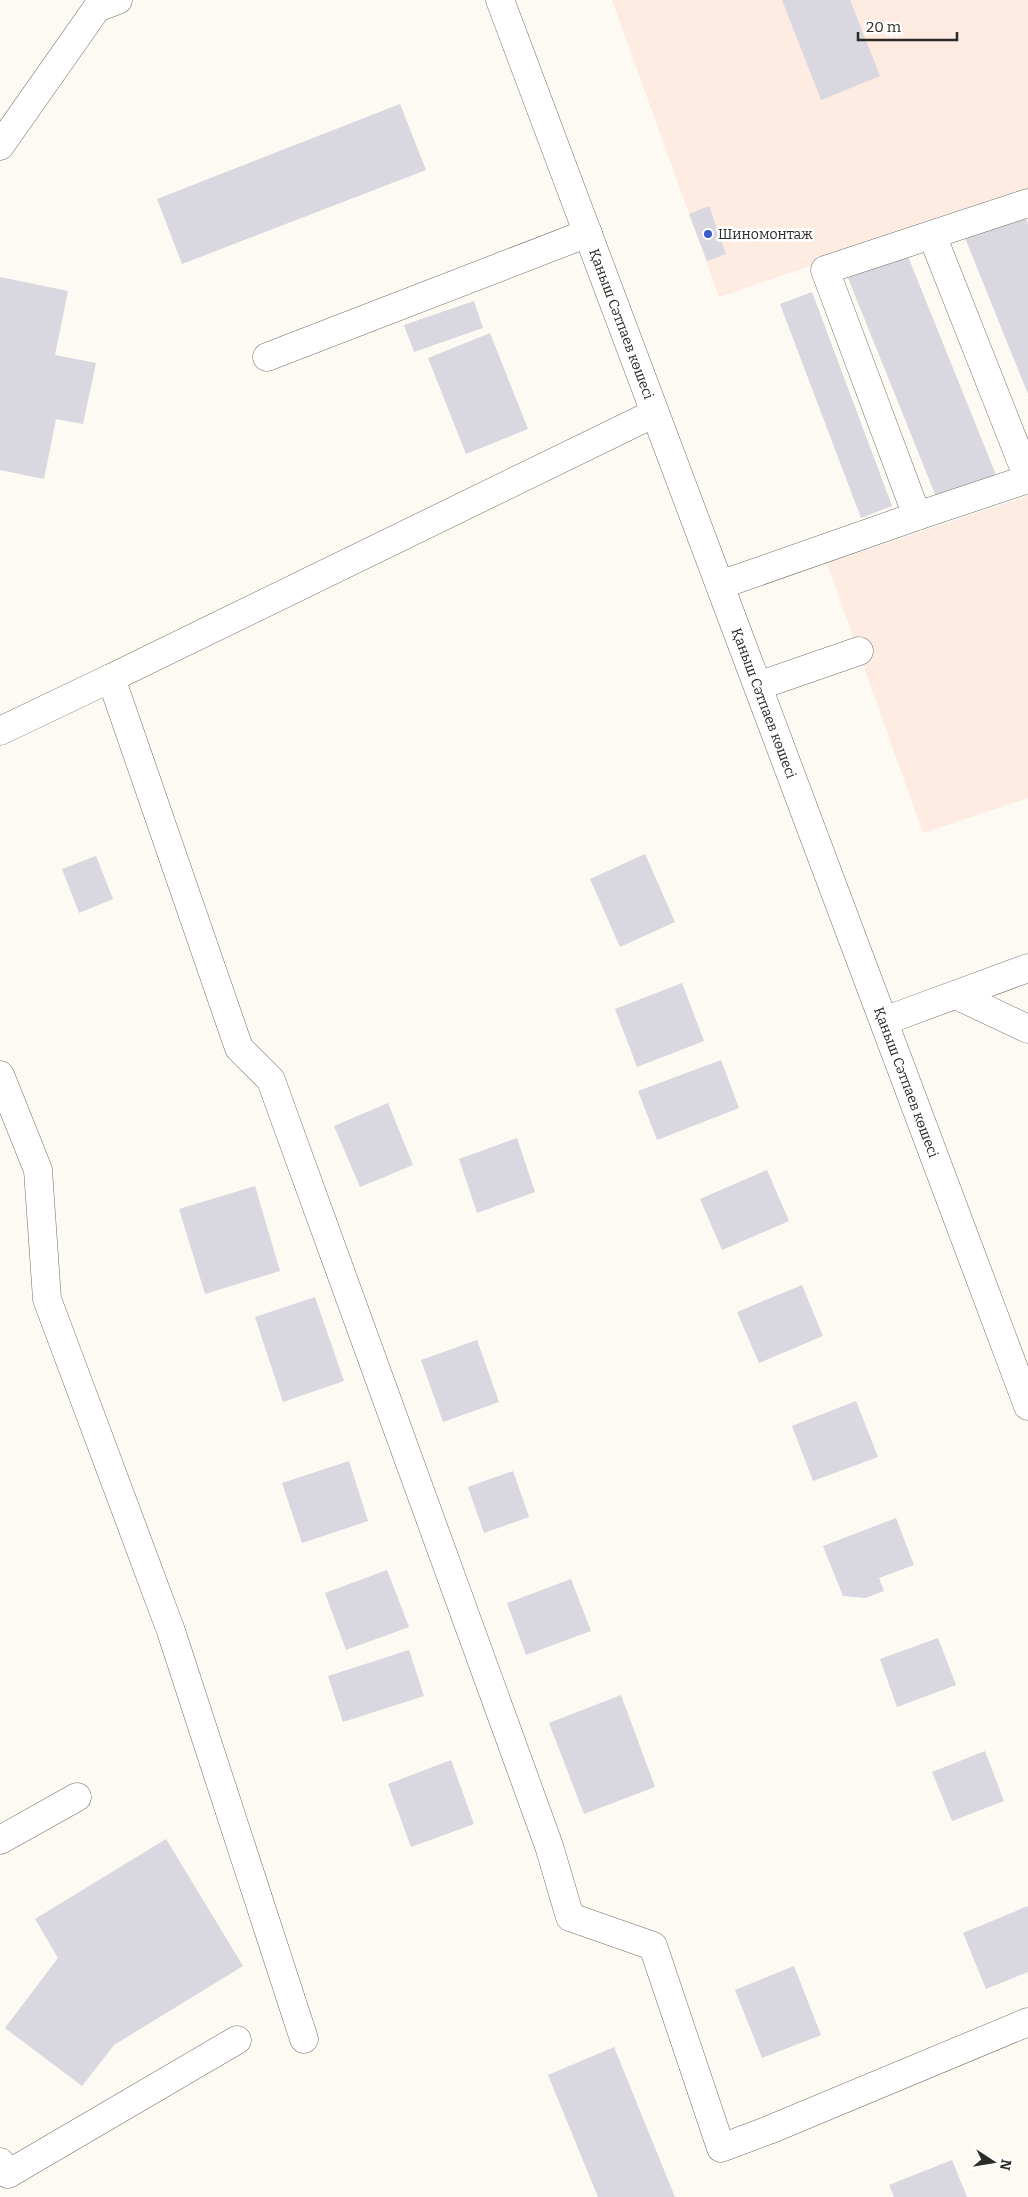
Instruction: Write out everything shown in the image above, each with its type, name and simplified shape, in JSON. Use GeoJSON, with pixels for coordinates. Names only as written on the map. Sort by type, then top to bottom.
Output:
{"type":"FeatureCollection","features":[{"type":"Feature","properties":{"kind":"street"},"geometry":{"type":"LineString","coordinates":[[0,146],[98,8],[118,0]]}},
{"type":"Feature","properties":{"kind":"street","name":"Қаныш Сәтпаев көшесі"},"geometry":{"type":"LineString","coordinates":[[500,0],[1028,1406]]}},
{"type":"Feature","properties":{"kind":"street"},"geometry":{"type":"LineString","coordinates":[[916,516],[825,270],[1028,203]]}},
{"type":"Feature","properties":{"kind":"street"},"geometry":{"type":"LineString","coordinates":[[266,356],[588,233]]}},
{"type":"Feature","properties":{"kind":"street"},"geometry":{"type":"LineString","coordinates":[[720,585],[1028,479],[932,234]]}},
{"type":"Feature","properties":{"kind":"street"},"geometry":{"type":"LineString","coordinates":[[0,731],[655,413]]}},
{"type":"Feature","properties":{"kind":"street"},"geometry":{"type":"LineString","coordinates":[[758,686],[859,651]]}},
{"type":"Feature","properties":{"kind":"street"},"geometry":{"type":"LineString","coordinates":[[112,678],[239,1048],[271,1080],[278,1097],[549,1846],[570,1917],[652,1946],[721,2148],[769,2130],[1028,2022]]}},
{"type":"Feature","properties":{"kind":"street"},"geometry":{"type":"LineString","coordinates":[[884,1021],[1028,968]]}},
{"type":"Feature","properties":{"kind":"street"},"geometry":{"type":"LineString","coordinates":[[956,995],[1028,1029]]}},
{"type":"Feature","properties":{"kind":"street"},"geometry":{"type":"LineString","coordinates":[[0,1075],[38,1170],[46,1299],[171,1631],[304,2039]]}},
{"type":"Feature","properties":{"kind":"street"},"geometry":{"type":"LineString","coordinates":[[0,1840],[77,1797]]}},
{"type":"Feature","properties":{"kind":"street"},"geometry":{"type":"LineString","coordinates":[[3,2172],[237,2040]]}},
{"type":"Feature","properties":{"kind":"shaded area"},"geometry":{"type":"Polygon","coordinates":[[[612,0],[1028,0],[1028,192],[719,297],[612,0]]]}},
{"type":"Feature","properties":{"kind":"shaded area"},"geometry":{"type":"Polygon","coordinates":[[[1028,496],[1028,798],[923,833],[827,563],[1028,496]]]}},
{"type":"Feature","properties":{"kind":"building"},"geometry":{"type":"Polygon","coordinates":[[[782,0],[850,0],[880,76],[821,100],[782,0]]]}},
{"type":"Feature","properties":{"kind":"building"},"geometry":{"type":"Polygon","coordinates":[[[400,104],[426,170],[182,264],[157,199],[400,104]]]}},
{"type":"Feature","properties":{"kind":"building","name":"Шиномонтаж"},"geometry":{"type":"Polygon","coordinates":[[[709,206],[726,254],[707,261],[689,214],[709,206]]]}},
{"type":"Feature","properties":{"kind":"building"},"geometry":{"type":"Polygon","coordinates":[[[1024,214],[1028,224],[1028,394],[965,238],[1024,214]]]}},
{"type":"Feature","properties":{"kind":"building"},"geometry":{"type":"Polygon","coordinates":[[[907,254],[996,475],[937,499],[848,278],[907,254]]]}},
{"type":"Feature","properties":{"kind":"building"},"geometry":{"type":"Polygon","coordinates":[[[0,277],[68,291],[55,355],[96,363],[83,424],[56,419],[44,479],[0,470],[0,277]]]}},
{"type":"Feature","properties":{"kind":"building"},"geometry":{"type":"Polygon","coordinates":[[[812,292],[892,506],[861,518],[780,304],[812,292]]]}},
{"type":"Feature","properties":{"kind":"building"},"geometry":{"type":"Polygon","coordinates":[[[474,301],[483,328],[414,352],[404,325],[474,301]]]}},
{"type":"Feature","properties":{"kind":"building"},"geometry":{"type":"Polygon","coordinates":[[[490,333],[528,429],[466,454],[428,358],[490,333]]]}},
{"type":"Feature","properties":{"kind":"building"},"geometry":{"type":"Polygon","coordinates":[[[645,854],[675,922],[620,947],[590,879],[645,854]]]}},
{"type":"Feature","properties":{"kind":"building"},"geometry":{"type":"Polygon","coordinates":[[[96,856],[113,899],[79,913],[62,869],[96,856]]]}},
{"type":"Feature","properties":{"kind":"building"},"geometry":{"type":"Polygon","coordinates":[[[682,983],[704,1041],[637,1067],[615,1009],[682,983]]]}},
{"type":"Feature","properties":{"kind":"building"},"geometry":{"type":"Polygon","coordinates":[[[721,1060],[739,1108],[657,1140],[638,1091],[721,1060]]]}},
{"type":"Feature","properties":{"kind":"building"},"geometry":{"type":"Polygon","coordinates":[[[388,1103],[413,1165],[360,1187],[334,1126],[388,1103]]]}},
{"type":"Feature","properties":{"kind":"building"},"geometry":{"type":"Polygon","coordinates":[[[517,1138],[535,1192],[477,1213],[459,1159],[517,1138]]]}},
{"type":"Feature","properties":{"kind":"building"},"geometry":{"type":"Polygon","coordinates":[[[767,1170],[789,1221],[722,1250],[700,1199],[767,1170]]]}},
{"type":"Feature","properties":{"kind":"building"},"geometry":{"type":"Polygon","coordinates":[[[255,1186],[280,1271],[205,1294],[179,1209],[255,1186]]]}},
{"type":"Feature","properties":{"kind":"building"},"geometry":{"type":"Polygon","coordinates":[[[802,1285],[823,1336],[759,1363],[737,1312],[802,1285]]]}},
{"type":"Feature","properties":{"kind":"building"},"geometry":{"type":"Polygon","coordinates":[[[315,1297],[344,1381],[283,1402],[255,1317],[315,1297]]]}},
{"type":"Feature","properties":{"kind":"building"},"geometry":{"type":"Polygon","coordinates":[[[477,1340],[499,1402],[443,1422],[421,1360],[477,1340]]]}},
{"type":"Feature","properties":{"kind":"building"},"geometry":{"type":"Polygon","coordinates":[[[856,1401],[878,1457],[813,1481],[792,1426],[856,1401]]]}},
{"type":"Feature","properties":{"kind":"building"},"geometry":{"type":"Polygon","coordinates":[[[349,1461],[368,1521],[302,1543],[282,1483],[349,1461]]]}},
{"type":"Feature","properties":{"kind":"building"},"geometry":{"type":"Polygon","coordinates":[[[513,1471],[529,1517],[484,1533],[468,1487],[513,1471]]]}},
{"type":"Feature","properties":{"kind":"building"},"geometry":{"type":"Polygon","coordinates":[[[896,1518],[914,1565],[879,1578],[884,1591],[865,1598],[843,1596],[823,1546],[896,1518]]]}},
{"type":"Feature","properties":{"kind":"building"},"geometry":{"type":"Polygon","coordinates":[[[387,1570],[409,1627],[346,1650],[325,1593],[387,1570]]]}},
{"type":"Feature","properties":{"kind":"building"},"geometry":{"type":"Polygon","coordinates":[[[571,1579],[591,1631],[526,1655],[507,1603],[571,1579]]]}},
{"type":"Feature","properties":{"kind":"building"},"geometry":{"type":"Polygon","coordinates":[[[938,1638],[956,1685],[897,1707],[880,1659],[938,1638]]]}},
{"type":"Feature","properties":{"kind":"building"},"geometry":{"type":"Polygon","coordinates":[[[409,1650],[424,1696],[343,1722],[328,1676],[409,1650]]]}},
{"type":"Feature","properties":{"kind":"building"},"geometry":{"type":"Polygon","coordinates":[[[621,1695],[655,1787],[584,1814],[549,1723],[621,1695]]]}},
{"type":"Feature","properties":{"kind":"building"},"geometry":{"type":"Polygon","coordinates":[[[985,1751],[1004,1801],[952,1821],[932,1772],[985,1751]]]}},
{"type":"Feature","properties":{"kind":"building"},"geometry":{"type":"Polygon","coordinates":[[[451,1760],[474,1824],[411,1847],[388,1784],[451,1760]]]}},
{"type":"Feature","properties":{"kind":"building"},"geometry":{"type":"Polygon","coordinates":[[[166,1839],[243,1966],[114,2045],[82,2086],[5,2028],[58,1958],[35,1919],[166,1839]]]}},
{"type":"Feature","properties":{"kind":"building"},"geometry":{"type":"Polygon","coordinates":[[[1028,1906],[1028,1972],[986,1989],[963,1933],[1028,1906]]]}},
{"type":"Feature","properties":{"kind":"building"},"geometry":{"type":"Polygon","coordinates":[[[794,1966],[821,2035],[762,2058],[735,1990],[794,1966]]]}},
{"type":"Feature","properties":{"kind":"building"},"geometry":{"type":"Polygon","coordinates":[[[614,2047],[675,2197],[598,2197],[548,2075],[614,2047]]]}},
{"type":"Feature","properties":{"kind":"building"},"geometry":{"type":"Polygon","coordinates":[[[952,2160],[967,2197],[894,2197],[889,2185],[952,2160]]]}},
{"type":"Feature","properties":{"kind":"place","name":"Шиномонтаж"},"geometry":{"type":"Point","coordinates":[708,234]}}]}
